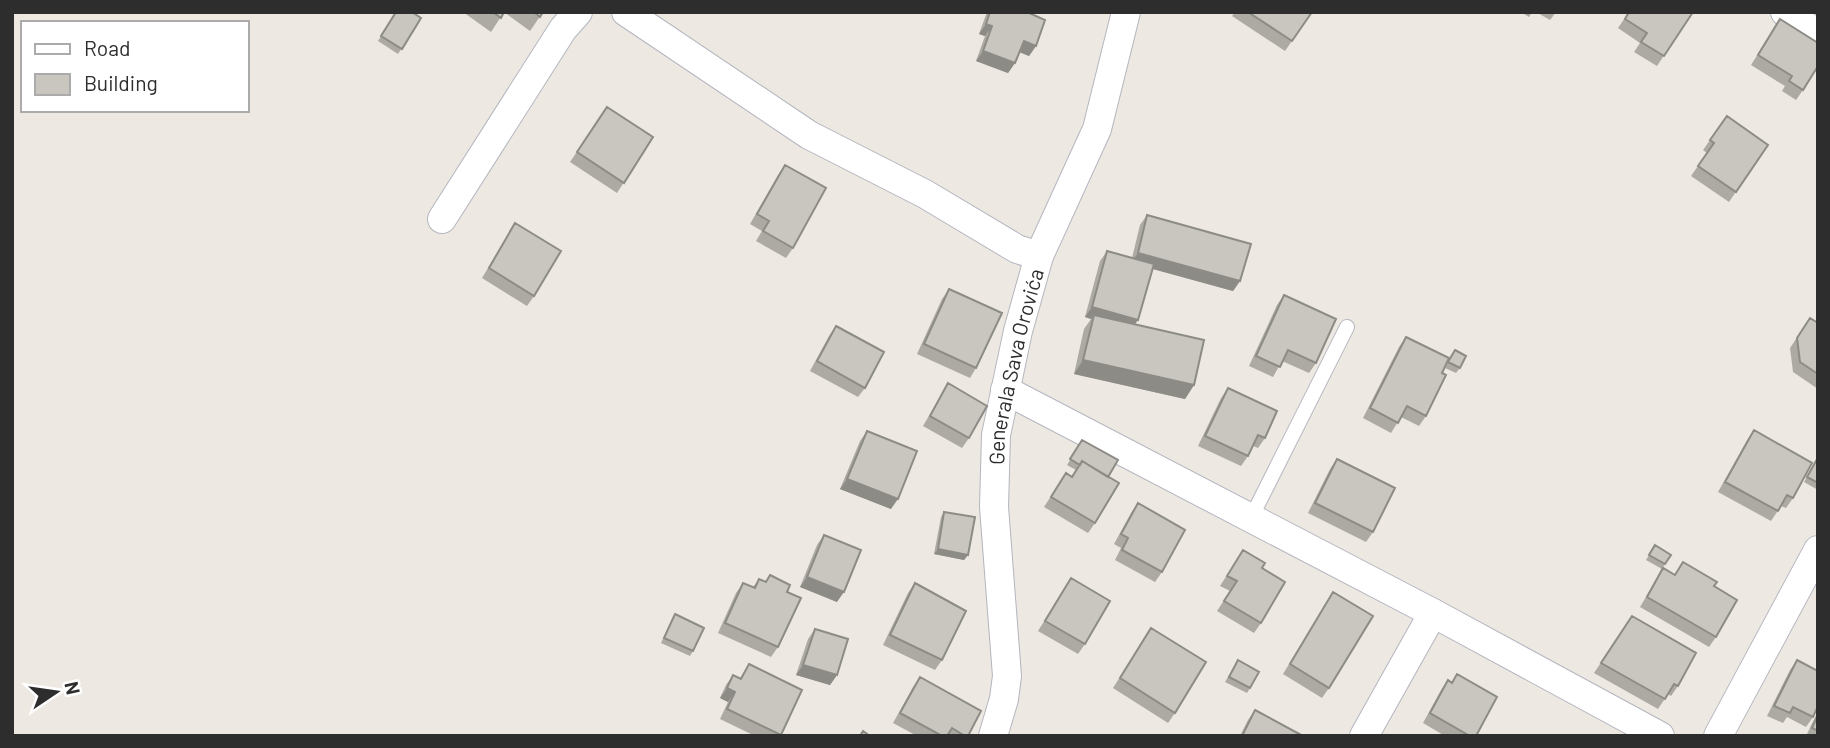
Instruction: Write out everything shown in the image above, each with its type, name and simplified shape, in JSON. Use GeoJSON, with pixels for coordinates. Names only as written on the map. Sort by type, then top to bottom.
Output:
{"type":"FeatureCollection","features":[{"type":"Feature","properties":{"kind":"street"},"geometry":{"type":"LineString","coordinates":[[442,219],[564,29],[578,12]]}},
{"type":"Feature","properties":{"kind":"street"},"geometry":{"type":"LineString","coordinates":[[626,12],[809,135],[925,194],[1017,248],[1039,256]]}},
{"type":"Feature","properties":{"kind":"street","name":"Generala Sava Orovića"},"geometry":{"type":"LineString","coordinates":[[993,736],[1004,699],[1007,676],[994,470],[996,435],[1039,256],[1097,129],[1126,12]]}},
{"type":"Feature","properties":{"kind":"street"},"geometry":{"type":"LineString","coordinates":[[1785,12],[1818,34]]}},
{"type":"Feature","properties":{"kind":"street"},"geometry":{"type":"LineString","coordinates":[[1005,390],[1433,613],[1660,736]]}},
{"type":"Feature","properties":{"kind":"street"},"geometry":{"type":"LineString","coordinates":[[1718,736],[1818,550]]}},
{"type":"Feature","properties":{"kind":"street"},"geometry":{"type":"LineString","coordinates":[[1364,736],[1433,613]]}},
{"type":"Feature","properties":{"kind":"lane"},"geometry":{"type":"LineString","coordinates":[[1251,518],[1347,327]]}},
{"type":"Feature","properties":{"kind":"building"},"geometry":{"type":"Polygon","coordinates":[[[396,12],[412,12],[421,18],[402,49],[381,36],[396,12]]]}},
{"type":"Feature","properties":{"kind":"building"},"geometry":{"type":"Polygon","coordinates":[[[493,12],[504,12],[501,18],[493,12]]]}},
{"type":"Feature","properties":{"kind":"building"},"geometry":{"type":"Polygon","coordinates":[[[990,12],[1027,12],[1045,20],[1036,46],[1024,41],[1015,63],[983,51],[992,26],[986,24],[990,12]]]}},
{"type":"Feature","properties":{"kind":"building"},"geometry":{"type":"Polygon","coordinates":[[[1248,12],[1312,12],[1292,41],[1248,12]]]}},
{"type":"Feature","properties":{"kind":"building"},"geometry":{"type":"Polygon","coordinates":[[[1629,12],[1693,12],[1664,56],[1641,42],[1647,33],[1625,19],[1629,12]]]}},
{"type":"Feature","properties":{"kind":"building"},"geometry":{"type":"Polygon","coordinates":[[[1780,19],[1818,43],[1818,66],[1803,90],[1789,81],[1792,76],[1758,55],[1780,19]]]}},
{"type":"Feature","properties":{"kind":"building"},"geometry":{"type":"Polygon","coordinates":[[[607,107],[653,137],[624,183],[577,152],[607,107]]]}},
{"type":"Feature","properties":{"kind":"building"},"geometry":{"type":"Polygon","coordinates":[[[1727,116],[1768,145],[1736,192],[1698,166],[1714,143],[1710,140],[1727,116]]]}},
{"type":"Feature","properties":{"kind":"building"},"geometry":{"type":"Polygon","coordinates":[[[785,165],[826,188],[793,248],[763,231],[769,221],[757,214],[785,165]]]}},
{"type":"Feature","properties":{"kind":"building"},"geometry":{"type":"Polygon","coordinates":[[[1147,215],[1251,244],[1240,281],[1138,253],[1147,215]]]}},
{"type":"Feature","properties":{"kind":"building"},"geometry":{"type":"Polygon","coordinates":[[[515,223],[561,251],[534,296],[489,268],[515,223]]]}},
{"type":"Feature","properties":{"kind":"building"},"geometry":{"type":"Polygon","coordinates":[[[1107,251],[1154,264],[1138,320],[1092,307],[1107,251]]]}},
{"type":"Feature","properties":{"kind":"building"},"geometry":{"type":"Polygon","coordinates":[[[949,289],[1002,313],[976,368],[924,344],[949,289]]]}},
{"type":"Feature","properties":{"kind":"building"},"geometry":{"type":"Polygon","coordinates":[[[1284,295],[1336,319],[1316,363],[1288,350],[1280,367],[1256,356],[1284,295]]]}},
{"type":"Feature","properties":{"kind":"building"},"geometry":{"type":"Polygon","coordinates":[[[1094,315],[1204,340],[1194,385],[1083,360],[1094,315]]]}},
{"type":"Feature","properties":{"kind":"building"},"geometry":{"type":"Polygon","coordinates":[[[1810,318],[1818,323],[1818,374],[1800,362],[1797,338],[1810,318]]]}},
{"type":"Feature","properties":{"kind":"building"},"geometry":{"type":"Polygon","coordinates":[[[836,326],[884,352],[865,388],[817,361],[836,326]]]}},
{"type":"Feature","properties":{"kind":"building"},"geometry":{"type":"Polygon","coordinates":[[[1406,337],[1449,358],[1442,373],[1446,375],[1426,416],[1407,406],[1398,423],[1370,408],[1406,337]]]}},
{"type":"Feature","properties":{"kind":"building"},"geometry":{"type":"Polygon","coordinates":[[[1455,350],[1466,356],[1460,368],[1448,362],[1455,350]]]}},
{"type":"Feature","properties":{"kind":"building"},"geometry":{"type":"Polygon","coordinates":[[[948,383],[987,406],[969,438],[930,416],[948,383]]]}},
{"type":"Feature","properties":{"kind":"building"},"geometry":{"type":"Polygon","coordinates":[[[1228,388],[1277,411],[1265,438],[1258,435],[1248,456],[1205,436],[1228,388]]]}},
{"type":"Feature","properties":{"kind":"building"},"geometry":{"type":"Polygon","coordinates":[[[1754,430],[1812,463],[1793,498],[1787,495],[1778,511],[1725,482],[1754,430]]]}},
{"type":"Feature","properties":{"kind":"building"},"geometry":{"type":"Polygon","coordinates":[[[867,431],[917,451],[898,499],[847,479],[867,431]]]}},
{"type":"Feature","properties":{"kind":"building"},"geometry":{"type":"Polygon","coordinates":[[[1082,440],[1118,460],[1108,477],[1082,461],[1080,465],[1070,459],[1082,440]]]}},
{"type":"Feature","properties":{"kind":"building"},"geometry":{"type":"Polygon","coordinates":[[[1337,459],[1395,488],[1373,532],[1315,503],[1337,459]]]}},
{"type":"Feature","properties":{"kind":"building"},"geometry":{"type":"Polygon","coordinates":[[[1082,461],[1119,483],[1095,523],[1051,497],[1066,473],[1072,477],[1082,461]]]}},
{"type":"Feature","properties":{"kind":"building"},"geometry":{"type":"Polygon","coordinates":[[[1816,461],[1818,463],[1818,483],[1807,477],[1816,461]]]}},
{"type":"Feature","properties":{"kind":"building"},"geometry":{"type":"Polygon","coordinates":[[[1138,503],[1185,530],[1162,572],[1122,550],[1128,538],[1121,534],[1138,503]]]}},
{"type":"Feature","properties":{"kind":"building"},"geometry":{"type":"Polygon","coordinates":[[[944,512],[975,517],[968,555],[938,549],[944,512]]]}},
{"type":"Feature","properties":{"kind":"building"},"geometry":{"type":"Polygon","coordinates":[[[824,535],[861,550],[844,592],[807,577],[824,535]]]}},
{"type":"Feature","properties":{"kind":"building"},"geometry":{"type":"Polygon","coordinates":[[[1655,545],[1671,555],[1665,564],[1649,555],[1655,545]]]}},
{"type":"Feature","properties":{"kind":"building"},"geometry":{"type":"Polygon","coordinates":[[[1243,550],[1265,563],[1262,568],[1285,582],[1261,623],[1224,601],[1237,581],[1227,576],[1243,550]]]}},
{"type":"Feature","properties":{"kind":"building"},"geometry":{"type":"Polygon","coordinates":[[[1683,562],[1717,582],[1714,586],[1737,600],[1716,637],[1647,597],[1663,568],[1675,575],[1683,562]]]}},
{"type":"Feature","properties":{"kind":"building"},"geometry":{"type":"Polygon","coordinates":[[[770,575],[790,585],[787,592],[801,598],[778,647],[725,623],[743,583],[755,588],[759,579],[766,582],[770,575]]]}},
{"type":"Feature","properties":{"kind":"building"},"geometry":{"type":"Polygon","coordinates":[[[1071,578],[1110,601],[1085,644],[1045,621],[1071,578]]]}},
{"type":"Feature","properties":{"kind":"building"},"geometry":{"type":"Polygon","coordinates":[[[915,583],[966,611],[942,660],[890,635],[915,583]]]}},
{"type":"Feature","properties":{"kind":"building"},"geometry":{"type":"Polygon","coordinates":[[[1333,592],[1373,616],[1329,688],[1290,664],[1333,592]]]}},
{"type":"Feature","properties":{"kind":"building"},"geometry":{"type":"Polygon","coordinates":[[[675,614],[704,628],[693,651],[664,638],[675,614]]]}},
{"type":"Feature","properties":{"kind":"building"},"geometry":{"type":"Polygon","coordinates":[[[1632,616],[1696,653],[1678,686],[1674,684],[1665,699],[1601,663],[1632,616]]]}},
{"type":"Feature","properties":{"kind":"building"},"geometry":{"type":"Polygon","coordinates":[[[1151,628],[1206,662],[1175,713],[1120,678],[1151,628]]]}},
{"type":"Feature","properties":{"kind":"building"},"geometry":{"type":"Polygon","coordinates":[[[815,629],[848,639],[837,675],[803,665],[815,629]]]}},
{"type":"Feature","properties":{"kind":"building"},"geometry":{"type":"Polygon","coordinates":[[[1238,660],[1259,672],[1250,688],[1229,677],[1238,660]]]}},
{"type":"Feature","properties":{"kind":"building"},"geometry":{"type":"Polygon","coordinates":[[[1797,660],[1818,671],[1818,706],[1813,717],[1793,707],[1790,713],[1774,706],[1797,660]]]}},
{"type":"Feature","properties":{"kind":"building"},"geometry":{"type":"Polygon","coordinates":[[[749,664],[802,690],[781,735],[727,709],[735,692],[727,688],[733,675],[741,679],[749,664]]]}},
{"type":"Feature","properties":{"kind":"building"},"geometry":{"type":"Polygon","coordinates":[[[1457,674],[1497,697],[1476,736],[1470,736],[1430,713],[1448,680],[1452,683],[1457,674]]]}},
{"type":"Feature","properties":{"kind":"building"},"geometry":{"type":"Polygon","coordinates":[[[920,677],[981,711],[968,736],[952,728],[947,736],[942,736],[900,713],[920,677]]]}},
{"type":"Feature","properties":{"kind":"building"},"geometry":{"type":"Polygon","coordinates":[[[1255,710],[1303,736],[1242,736],[1255,710]]]}},
{"type":"Feature","properties":{"kind":"building"},"geometry":{"type":"Polygon","coordinates":[[[1818,715],[1818,731],[1812,728],[1818,715]]]}}]}
